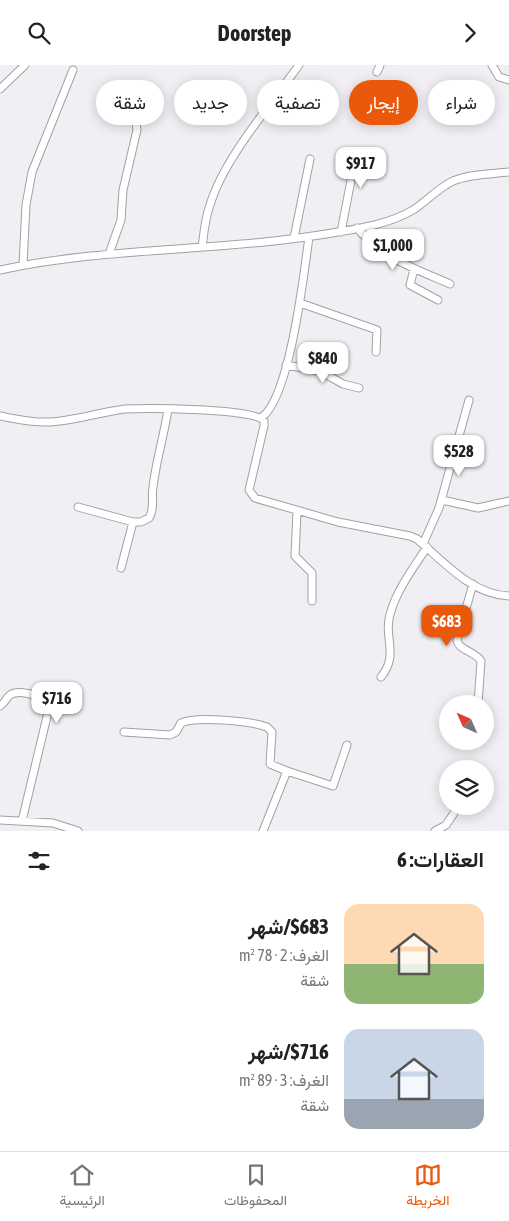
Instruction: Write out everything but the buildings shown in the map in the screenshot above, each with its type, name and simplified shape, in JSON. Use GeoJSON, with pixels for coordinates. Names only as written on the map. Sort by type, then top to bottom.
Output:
{"type":"FeatureCollection","features":[{"type":"Feature","properties":{"kind":"street"},"geometry":{"type":"LineString","coordinates":[[0,89],[25,65]]}},
{"type":"Feature","properties":{"kind":"street"},"geometry":{"type":"LineString","coordinates":[[202,247],[206,219],[217,187],[247,139],[299,65]]}},
{"type":"Feature","properties":{"kind":"street"},"geometry":{"type":"LineString","coordinates":[[492,65],[499,77],[509,80]]}},
{"type":"Feature","properties":{"kind":"street"},"geometry":{"type":"LineString","coordinates":[[23,265],[26,205],[32,172],[73,70]]}},
{"type":"Feature","properties":{"kind":"street"},"geometry":{"type":"LineString","coordinates":[[109,254],[121,220],[123,189],[137,130],[136,125]]}},
{"type":"Feature","properties":{"kind":"street"},"geometry":{"type":"LineString","coordinates":[[294,238],[310,159]]}},
{"type":"Feature","properties":{"kind":"street"},"geometry":{"type":"LineString","coordinates":[[340,160],[353,170],[341,232]]}},
{"type":"Feature","properties":{"kind":"street"},"geometry":{"type":"LineString","coordinates":[[0,270],[59,258],[202,247],[309,237],[341,232],[403,215],[454,181],[467,177],[509,172]]}},
{"type":"Feature","properties":{"kind":"street"},"geometry":{"type":"LineString","coordinates":[[357,228],[380,251],[414,269],[450,284]]}},
{"type":"Feature","properties":{"kind":"street"},"geometry":{"type":"LineString","coordinates":[[262,417],[272,408],[286,365],[300,303],[309,237]]}},
{"type":"Feature","properties":{"kind":"street"},"geometry":{"type":"LineString","coordinates":[[414,269],[410,285],[438,300]]}},
{"type":"Feature","properties":{"kind":"street"},"geometry":{"type":"LineString","coordinates":[[300,303],[378,330],[376,352]]}},
{"type":"Feature","properties":{"kind":"street"},"geometry":{"type":"LineString","coordinates":[[286,365],[320,371],[343,384],[358,388]]}},
{"type":"Feature","properties":{"kind":"street"},"geometry":{"type":"LineString","coordinates":[[381,677],[391,654],[387,632],[391,610],[436,520],[469,400]]}},
{"type":"Feature","properties":{"kind":"street"},"geometry":{"type":"LineString","coordinates":[[0,417],[46,422],[126,409],[168,409],[234,411],[262,417]]}},
{"type":"Feature","properties":{"kind":"street"},"geometry":{"type":"LineString","coordinates":[[78,507],[133,522],[146,521],[152,514],[152,490],[168,409]]}},
{"type":"Feature","properties":{"kind":"street"},"geometry":{"type":"LineString","coordinates":[[262,417],[264,426],[249,491],[254,498],[338,523],[405,534],[425,545],[473,584],[484,590],[509,596]]}},
{"type":"Feature","properties":{"kind":"street"},"geometry":{"type":"LineString","coordinates":[[442,500],[478,508],[509,501]]}},
{"type":"Feature","properties":{"kind":"street"},"geometry":{"type":"LineString","coordinates":[[297,512],[295,556],[312,573],[312,601]]}},
{"type":"Feature","properties":{"kind":"street"},"geometry":{"type":"LineString","coordinates":[[121,568],[133,522]]}},
{"type":"Feature","properties":{"kind":"street"},"geometry":{"type":"LineString","coordinates":[[473,584],[456,640],[460,647],[474,654],[481,661],[479,695]]}},
{"type":"Feature","properties":{"kind":"street"},"geometry":{"type":"LineString","coordinates":[[0,707],[10,695],[17,692],[46,699],[50,704],[22,821]]}},
{"type":"Feature","properties":{"kind":"street"},"geometry":{"type":"LineString","coordinates":[[124,732],[170,735],[176,732],[181,723],[188,721],[261,725],[272,733],[270,764],[334,785],[347,745]]}},
{"type":"Feature","properties":{"kind":"street"},"geometry":{"type":"LineString","coordinates":[[263,831],[287,771]]}},
{"type":"Feature","properties":{"kind":"street"},"geometry":{"type":"LineString","coordinates":[[435,831],[446,825],[453,815]]}},
{"type":"Feature","properties":{"kind":"street"},"geometry":{"type":"LineString","coordinates":[[0,820],[53,823],[78,831]]}}]}
